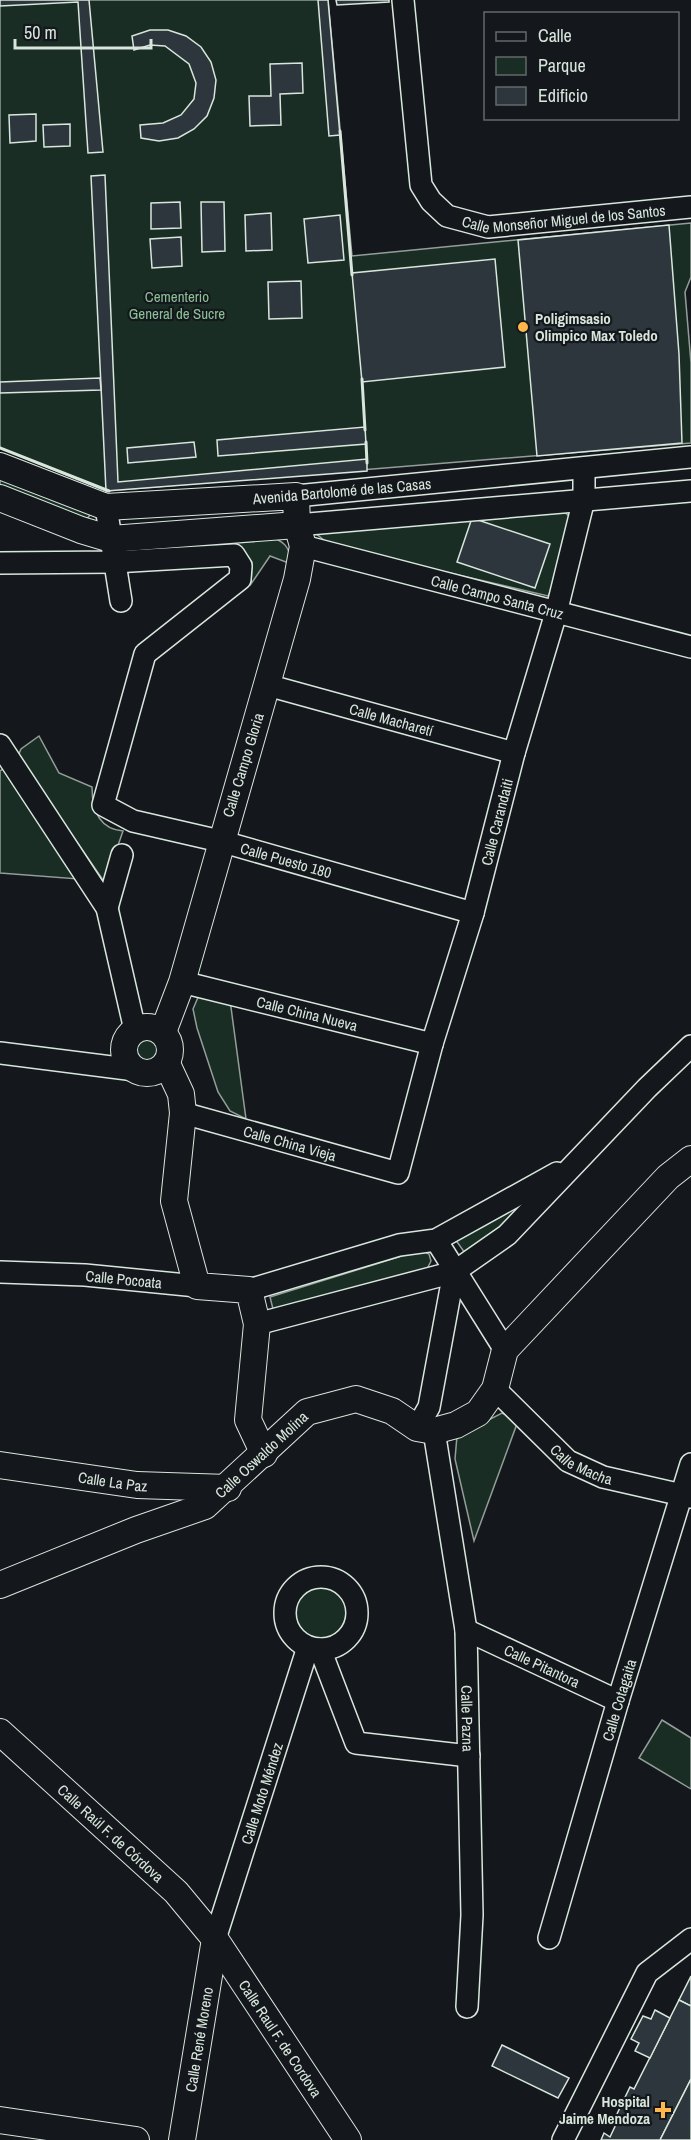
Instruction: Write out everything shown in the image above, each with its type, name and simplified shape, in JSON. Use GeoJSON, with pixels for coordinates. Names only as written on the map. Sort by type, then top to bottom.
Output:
{"type":"FeatureCollection","features":[{"type":"Feature","properties":{"kind":"main road","name":"Avenida Bartolomé de las Casas"},"geometry":{"type":"LineString","coordinates":[[0,466],[106,507],[296,496]]}},
{"type":"Feature","properties":{"kind":"main road","name":"Calle Campo Gloria"},"geometry":{"type":"LineString","coordinates":[[163,1032],[182,982],[220,841],[297,579],[300,535],[296,496]]}},
{"type":"Feature","properties":{"kind":"main road","name":"Avenida Bartolomé de las Casas"},"geometry":{"type":"LineString","coordinates":[[0,498],[81,530],[113,550],[300,535]]}},
{"type":"Feature","properties":{"kind":"main road"},"geometry":{"type":"LineString","coordinates":[[167,1064],[150,1073],[135,1070],[129,1064],[124,1050],[129,1035],[135,1030],[149,1026],[163,1032],[170,1044],[167,1064],[181,1094],[183,1113],[174,1202],[197,1286]]}},
{"type":"Feature","properties":{"kind":"main road"},"geometry":{"type":"LineString","coordinates":[[425,1429],[456,1425],[478,1413],[495,1389],[505,1350],[668,1176],[691,1159]]}},
{"type":"Feature","properties":{"kind":"main road","name":"Calle Pocoata"},"geometry":{"type":"LineString","coordinates":[[197,1286],[249,1290]]}},
{"type":"Feature","properties":{"kind":"main road"},"geometry":{"type":"LineString","coordinates":[[249,1290],[257,1324],[248,1420],[264,1454]]}},
{"type":"Feature","properties":{"kind":"main road","name":"Calle Oswaldo Molina"},"geometry":{"type":"LineString","coordinates":[[0,1585],[136,1530],[205,1506],[228,1488],[307,1412],[356,1399],[392,1411],[425,1429]]}},
{"type":"Feature","properties":{"kind":"main road","name":"Calle La Paz"},"geometry":{"type":"LineString","coordinates":[[0,1465],[137,1485],[228,1488]]}},
{"type":"Feature","properties":{"kind":"main road"},"geometry":{"type":"LineString","coordinates":[[136,1530],[145,1508],[137,1485]]}},
{"type":"Feature","properties":{"kind":"main road","name":"Calle Raúl F. de Córdova"},"geometry":{"type":"LineString","coordinates":[[0,1732],[176,1892],[215,1939]]}},
{"type":"Feature","properties":{"kind":"main road","name":"Calle René Moreno"},"geometry":{"type":"LineString","coordinates":[[182,2140],[215,1939]]}},
{"type":"Feature","properties":{"kind":"main road","name":"Calle Raul F. de Cordova"},"geometry":{"type":"LineString","coordinates":[[215,1939],[348,2140]]}},
{"type":"Feature","properties":{"kind":"main road"},"geometry":{"type":"LineString","coordinates":[[0,2120],[136,2140]]}},
{"type":"Feature","properties":{"kind":"street","name":"Calle Monseñor Miguel de los Santos"},"geometry":{"type":"LineString","coordinates":[[403,0],[421,185],[431,201],[447,216],[488,227],[691,207]]}},
{"type":"Feature","properties":{"kind":"street","name":"Avenida Bartolomé de las Casas"},"geometry":{"type":"LineString","coordinates":[[296,496],[691,457]]}},
{"type":"Feature","properties":{"kind":"street","name":"Calle Carandaiti"},"geometry":{"type":"LineString","coordinates":[[398,1173],[432,1044],[473,913],[514,753],[556,613],[584,500],[584,468]]}},
{"type":"Feature","properties":{"kind":"street","name":"Avenida Bartolomé de las Casas"},"geometry":{"type":"LineString","coordinates":[[300,535],[584,500],[691,491]]}},
{"type":"Feature","properties":{"kind":"street"},"geometry":{"type":"LineString","coordinates":[[106,507],[121,601]]}},
{"type":"Feature","properties":{"kind":"street","name":"Calle Campo Santa Cruz"},"geometry":{"type":"LineString","coordinates":[[300,535],[556,613],[691,647]]}},
{"type":"Feature","properties":{"kind":"street"},"geometry":{"type":"LineString","coordinates":[[0,563],[113,550]]}},
{"type":"Feature","properties":{"kind":"street","name":"Calle Puesto 180"},"geometry":{"type":"LineString","coordinates":[[113,550],[234,555],[241,566],[240,579],[145,654],[103,805],[133,821],[220,841],[473,913]]}},
{"type":"Feature","properties":{"kind":"street","name":"Calle Macharetí"},"geometry":{"type":"LineString","coordinates":[[267,685],[514,753]]}},
{"type":"Feature","properties":{"kind":"street"},"geometry":{"type":"LineString","coordinates":[[0,745],[106,909],[135,1030]]}},
{"type":"Feature","properties":{"kind":"street"},"geometry":{"type":"LineString","coordinates":[[106,909],[122,855]]}},
{"type":"Feature","properties":{"kind":"street","name":"Calle China Nueva"},"geometry":{"type":"LineString","coordinates":[[182,982],[432,1044]]}},
{"type":"Feature","properties":{"kind":"street"},"geometry":{"type":"LineString","coordinates":[[257,1324],[454,1272],[507,1235],[647,1088],[691,1046]]}},
{"type":"Feature","properties":{"kind":"street"},"geometry":{"type":"LineString","coordinates":[[0,1053],[135,1070]]}},
{"type":"Feature","properties":{"kind":"street","name":"Calle China Vieja"},"geometry":{"type":"LineString","coordinates":[[183,1113],[398,1173]]}},
{"type":"Feature","properties":{"kind":"street"},"geometry":{"type":"LineString","coordinates":[[249,1290],[399,1245],[436,1240],[578,1161]]}},
{"type":"Feature","properties":{"kind":"street"},"geometry":{"type":"LineString","coordinates":[[436,1240],[505,1350]]}},
{"type":"Feature","properties":{"kind":"street","name":"Calle Pocoata"},"geometry":{"type":"LineString","coordinates":[[0,1272],[85,1275],[197,1286]]}},
{"type":"Feature","properties":{"kind":"street"},"geometry":{"type":"LineString","coordinates":[[425,1429],[454,1272]]}},
{"type":"Feature","properties":{"kind":"street","name":"Calle Macha"},"geometry":{"type":"LineString","coordinates":[[495,1389],[568,1461],[603,1477],[686,1496]]}},
{"type":"Feature","properties":{"kind":"street","name":"Calle Pazna"},"geometry":{"type":"LineString","coordinates":[[425,1429],[466,1629],[472,1915],[466,2007]]}},
{"type":"Feature","properties":{"kind":"street","name":"Calle Cotagaita"},"geometry":{"type":"LineString","coordinates":[[549,1938],[618,1701],[686,1496],[691,1464]]}},
{"type":"Feature","properties":{"kind":"street","name":"Calle Pitantora"},"geometry":{"type":"LineString","coordinates":[[466,1629],[618,1701]]}},
{"type":"Feature","properties":{"kind":"street","name":"Calle Moto Méndez"},"geometry":{"type":"LineString","coordinates":[[215,1939],[314,1648],[356,1743],[469,1756]]}},
{"type":"Feature","properties":{"kind":"street"},"geometry":{"type":"LineString","coordinates":[[562,2140],[647,1972],[691,1939]]}},
{"type":"Feature","properties":{"kind":"green space","name":"Cementerio General de Sucre"},"geometry":{"type":"Polygon","coordinates":[[[0,0],[328,0],[352,256],[691,223],[691,277],[685,292],[691,363],[691,443],[106,491],[0,448],[0,0]]]}},
{"type":"Feature","properties":{"kind":"green space"},"geometry":{"type":"Polygon","coordinates":[[[0,474],[88,510],[90,515],[86,520],[0,487],[0,474]]]}},
{"type":"Feature","properties":{"kind":"green space"},"geometry":{"type":"Polygon","coordinates":[[[562,510],[570,517],[555,585],[548,596],[330,545],[314,532],[562,510]]]}},
{"type":"Feature","properties":{"kind":"green space"},"geometry":{"type":"Polygon","coordinates":[[[268,536],[285,545],[291,564],[270,556],[251,584],[252,562],[242,550],[122,555],[121,548],[268,536]]]}},
{"type":"Feature","properties":{"kind":"green space"},"geometry":{"type":"Polygon","coordinates":[[[39,736],[59,773],[92,787],[95,810],[102,822],[123,831],[105,883],[18,756],[21,749],[39,736]]]}},
{"type":"Feature","properties":{"kind":"green space"},"geometry":{"type":"Polygon","coordinates":[[[3,769],[78,879],[0,873],[0,771],[3,769]]]}},
{"type":"Feature","properties":{"kind":"green space"},"geometry":{"type":"Polygon","coordinates":[[[199,995],[230,1000],[246,1119],[230,1111],[218,1092],[193,1009],[199,995]]]}},
{"type":"Feature","properties":{"kind":"green space"},"geometry":{"type":"Polygon","coordinates":[[[147,1035],[158,1039],[162,1050],[158,1061],[147,1065],[136,1061],[132,1050],[136,1039],[147,1035]]]}},
{"type":"Feature","properties":{"kind":"green space"},"geometry":{"type":"Polygon","coordinates":[[[520,1202],[524,1206],[467,1256],[455,1239],[520,1202]]]}},
{"type":"Feature","properties":{"kind":"green space"},"geometry":{"type":"Polygon","coordinates":[[[421,1250],[429,1254],[431,1261],[427,1269],[273,1309],[270,1297],[421,1250]]]}},
{"type":"Feature","properties":{"kind":"green space"},"geometry":{"type":"Polygon","coordinates":[[[502,1413],[518,1421],[474,1541],[455,1459],[457,1436],[502,1413]]]}},
{"type":"Feature","properties":{"kind":"green space"},"geometry":{"type":"Polygon","coordinates":[[[314,1585],[324,1585],[334,1589],[342,1597],[346,1612],[342,1627],[334,1635],[324,1639],[314,1639],[304,1635],[296,1627],[292,1617],[292,1607],[296,1597],[304,1589],[314,1585]]]}},
{"type":"Feature","properties":{"kind":"green space"},"geometry":{"type":"Polygon","coordinates":[[[662,1720],[691,1738],[691,1789],[639,1758],[662,1720]]]}},
{"type":"Feature","properties":{"kind":"building"},"geometry":{"type":"Polygon","coordinates":[[[0,0],[89,0],[103,152],[88,153],[78,2],[0,6],[0,0]]]}},
{"type":"Feature","properties":{"kind":"building"},"geometry":{"type":"Polygon","coordinates":[[[318,0],[328,0],[340,135],[329,136],[318,0]]]}},
{"type":"Feature","properties":{"kind":"building"},"geometry":{"type":"Polygon","coordinates":[[[336,0],[389,0],[389,2],[337,5],[336,0]]]}},
{"type":"Feature","properties":{"kind":"building"},"geometry":{"type":"Polygon","coordinates":[[[150,30],[168,30],[186,36],[201,47],[211,62],[216,80],[214,98],[207,116],[194,129],[178,138],[159,141],[141,138],[140,125],[163,123],[181,115],[194,99],[196,83],[189,64],[165,46],[150,45],[134,50],[132,36],[150,30]]]}},
{"type":"Feature","properties":{"kind":"building"},"geometry":{"type":"Polygon","coordinates":[[[302,63],[303,93],[280,94],[281,125],[250,126],[249,96],[271,96],[270,64],[302,63]]]}},
{"type":"Feature","properties":{"kind":"building"},"geometry":{"type":"Polygon","coordinates":[[[36,114],[36,141],[10,143],[9,115],[36,114]]]}},
{"type":"Feature","properties":{"kind":"building"},"geometry":{"type":"Polygon","coordinates":[[[70,124],[70,146],[44,147],[43,125],[70,124]]]}},
{"type":"Feature","properties":{"kind":"building"},"geometry":{"type":"Polygon","coordinates":[[[105,175],[118,482],[367,459],[367,471],[106,491],[91,176],[105,175]]]}},
{"type":"Feature","properties":{"kind":"building"},"geometry":{"type":"Polygon","coordinates":[[[180,202],[181,228],[151,229],[151,203],[180,202]]]}},
{"type":"Feature","properties":{"kind":"building"},"geometry":{"type":"Polygon","coordinates":[[[201,202],[224,202],[225,251],[202,252],[201,202]]]}},
{"type":"Feature","properties":{"kind":"building"},"geometry":{"type":"Polygon","coordinates":[[[271,213],[272,250],[246,251],[245,215],[271,213]]]}},
{"type":"Feature","properties":{"kind":"building"},"geometry":{"type":"Polygon","coordinates":[[[340,215],[344,260],[308,263],[304,219],[340,215]]]}},
{"type":"Feature","properties":{"kind":"building"},"geometry":{"type":"Polygon","coordinates":[[[669,225],[679,354],[682,443],[537,456],[518,240],[669,225]]]}},
{"type":"Feature","properties":{"kind":"building"},"geometry":{"type":"Polygon","coordinates":[[[181,237],[182,266],[152,268],[150,239],[181,237]]]}},
{"type":"Feature","properties":{"kind":"building"},"geometry":{"type":"Polygon","coordinates":[[[495,259],[505,367],[362,382],[352,273],[495,259]]]}},
{"type":"Feature","properties":{"kind":"building"},"geometry":{"type":"Polygon","coordinates":[[[301,281],[302,318],[269,319],[268,282],[301,281]]]}},
{"type":"Feature","properties":{"kind":"building"},"geometry":{"type":"Polygon","coordinates":[[[100,378],[101,390],[0,393],[0,382],[100,378]]]}},
{"type":"Feature","properties":{"kind":"building"},"geometry":{"type":"Polygon","coordinates":[[[365,427],[366,444],[218,456],[217,440],[365,427]]]}},
{"type":"Feature","properties":{"kind":"building"},"geometry":{"type":"Polygon","coordinates":[[[194,442],[196,457],[128,463],[127,448],[194,442]]]}},
{"type":"Feature","properties":{"kind":"building"},"geometry":{"type":"Polygon","coordinates":[[[472,518],[550,544],[535,588],[457,562],[472,518]]]}},
{"type":"Feature","properties":{"kind":"building"},"geometry":{"type":"Polygon","coordinates":[[[691,1976],[691,2006],[679,2000],[691,1976]]]}},
{"type":"Feature","properties":{"kind":"building"},"geometry":{"type":"Polygon","coordinates":[[[679,2000],[691,2006],[691,2079],[660,2140],[601,2140],[604,2133],[610,2137],[619,2118],[616,2116],[630,2087],[634,2089],[679,2000]]]}},
{"type":"Feature","properties":{"kind":"building"},"geometry":{"type":"Polygon","coordinates":[[[655,2010],[670,2018],[650,2058],[635,2051],[639,2043],[631,2039],[643,2016],[651,2019],[655,2010]]]}},
{"type":"Feature","properties":{"kind":"building"},"geometry":{"type":"Polygon","coordinates":[[[502,2045],[569,2078],[558,2098],[492,2066],[502,2045]]]}},
{"type":"Feature","properties":{"kind":"building"},"geometry":{"type":"Polygon","coordinates":[[[691,2079],[691,2140],[660,2140],[691,2079]]]}},
{"type":"Feature","properties":{"kind":"wall"},"geometry":{"type":"LineString","coordinates":[[340,131],[352,275]]}},
{"type":"Feature","properties":{"kind":"wall"},"geometry":{"type":"LineString","coordinates":[[362,379],[365,430]]}},
{"type":"Feature","properties":{"kind":"wall"},"geometry":{"type":"LineString","coordinates":[[366,442],[367,463]]}},
{"type":"Feature","properties":{"kind":"wall"},"geometry":{"type":"LineString","coordinates":[[0,448],[109,491]]}},
{"type":"Feature","properties":{"kind":"place","name":"Poligimsasio Olimpico Max Toledo"},"geometry":{"type":"Point","coordinates":[523,327]}},
{"type":"Feature","properties":{"kind":"place","name":"Hospital Jaime Mendoza"},"geometry":{"type":"Point","coordinates":[663,2110]}}]}
